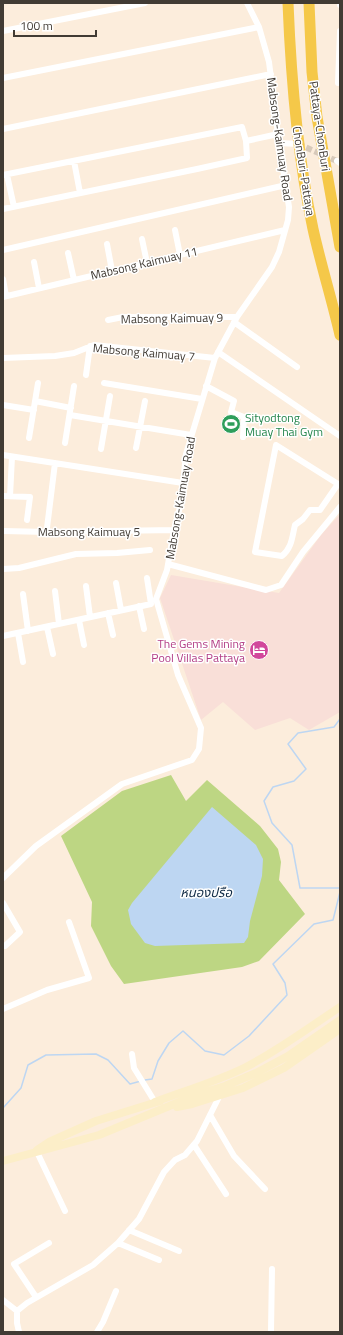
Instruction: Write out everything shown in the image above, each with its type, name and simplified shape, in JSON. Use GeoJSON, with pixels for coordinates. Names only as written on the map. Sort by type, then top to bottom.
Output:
{"type":"FeatureCollection","features":[{"type":"Feature","properties":{"kind":"highway","name":"ChonBuri-Pattaya"},"geometry":{"type":"LineString","coordinates":[[288,3],[291,61],[300,155],[313,229],[340,336]]}},
{"type":"Feature","properties":{"kind":"highway","name":"Pattaya-ChonBuri"},"geometry":{"type":"LineString","coordinates":[[309,3],[312,72],[317,117],[336,232],[340,247]]}},
{"type":"Feature","properties":{"kind":"main road"},"geometry":{"type":"LineString","coordinates":[[35,1153],[49,1142],[96,1121],[210,1082],[243,1068],[273,1052],[340,1007]]}},
{"type":"Feature","properties":{"kind":"main road"},"geometry":{"type":"LineString","coordinates":[[3,1161],[99,1135],[190,1097],[225,1086],[256,1073],[288,1056],[340,1020]]}},
{"type":"Feature","properties":{"kind":"main road"},"geometry":{"type":"LineString","coordinates":[[161,1110],[192,1104],[243,1088],[284,1068],[340,1029]]}},
{"type":"Feature","properties":{"kind":"main road"},"geometry":{"type":"LineString","coordinates":[[154,1102],[190,1097]]}},
{"type":"Feature","properties":{"kind":"main road"},"geometry":{"type":"LineString","coordinates":[[96,1121],[99,1135]]}},
{"type":"Feature","properties":{"kind":"street"},"geometry":{"type":"LineString","coordinates":[[3,31],[145,3]]}},
{"type":"Feature","properties":{"kind":"street","name":"Mabsong-Kaimuay Road"},"geometry":{"type":"LineString","coordinates":[[3,878],[36,846],[122,784],[192,760],[199,749],[201,728],[178,674],[156,599],[168,564],[174,530],[181,503],[186,454],[215,358],[235,319],[272,267],[279,252],[289,207],[269,62],[259,27],[247,3]]}},
{"type":"Feature","properties":{"kind":"street"},"geometry":{"type":"LineString","coordinates":[[3,78],[259,27]]}},
{"type":"Feature","properties":{"kind":"street"},"geometry":{"type":"LineString","coordinates":[[338,83],[340,31]]}},
{"type":"Feature","properties":{"kind":"street"},"geometry":{"type":"LineString","coordinates":[[3,129],[271,74]]}},
{"type":"Feature","properties":{"kind":"street"},"geometry":{"type":"LineString","coordinates":[[3,209],[14,207],[247,158],[246,141],[242,127],[5,175],[14,207]]}},
{"type":"Feature","properties":{"kind":"street"},"geometry":{"type":"LineString","coordinates":[[246,141],[278,134]]}},
{"type":"Feature","properties":{"kind":"street"},"geometry":{"type":"LineString","coordinates":[[279,143],[298,144]]}},
{"type":"Feature","properties":{"kind":"street"},"geometry":{"type":"LineString","coordinates":[[74,161],[80,193]]}},
{"type":"Feature","properties":{"kind":"street"},"geometry":{"type":"LineString","coordinates":[[3,250],[286,185]]}},
{"type":"Feature","properties":{"kind":"street"},"geometry":{"type":"LineString","coordinates":[[175,230],[180,255]]}},
{"type":"Feature","properties":{"kind":"street","name":"Mabsong Kaimuay 11"},"geometry":{"type":"LineString","coordinates":[[5,297],[285,230]]}},
{"type":"Feature","properties":{"kind":"street"},"geometry":{"type":"LineString","coordinates":[[142,239],[147,263]]}},
{"type":"Feature","properties":{"kind":"street"},"geometry":{"type":"LineString","coordinates":[[107,244],[112,271]]}},
{"type":"Feature","properties":{"kind":"street"},"geometry":{"type":"LineString","coordinates":[[68,253],[74,280]]}},
{"type":"Feature","properties":{"kind":"street"},"geometry":{"type":"LineString","coordinates":[[34,262],[39,288]]}},
{"type":"Feature","properties":{"kind":"street"},"geometry":{"type":"LineString","coordinates":[[3,279],[5,297]]}},
{"type":"Feature","properties":{"kind":"street","name":"Mabsong Kaimuay 9"},"geometry":{"type":"LineString","coordinates":[[108,320],[123,317],[235,319]]}},
{"type":"Feature","properties":{"kind":"street"},"geometry":{"type":"LineString","coordinates":[[235,319],[297,366]]}},
{"type":"Feature","properties":{"kind":"street"},"geometry":{"type":"LineString","coordinates":[[86,375],[90,346]]}},
{"type":"Feature","properties":{"kind":"street","name":"Mabsong Kaimuay 7"},"geometry":{"type":"LineString","coordinates":[[3,358],[55,356],[74,353],[90,346],[215,358]]}},
{"type":"Feature","properties":{"kind":"street"},"geometry":{"type":"LineString","coordinates":[[218,352],[340,436]]}},
{"type":"Feature","properties":{"kind":"street"},"geometry":{"type":"LineString","coordinates":[[29,438],[38,383]]}},
{"type":"Feature","properties":{"kind":"street"},"geometry":{"type":"LineString","coordinates":[[104,383],[202,399]]}},
{"type":"Feature","properties":{"kind":"street"},"geometry":{"type":"LineString","coordinates":[[65,443],[74,386]]}},
{"type":"Feature","properties":{"kind":"street"},"geometry":{"type":"LineString","coordinates":[[206,386],[234,401],[231,412],[244,417],[243,437]]}},
{"type":"Feature","properties":{"kind":"street"},"geometry":{"type":"LineString","coordinates":[[101,449],[110,396]]}},
{"type":"Feature","properties":{"kind":"street"},"geometry":{"type":"LineString","coordinates":[[136,448],[145,401]]}},
{"type":"Feature","properties":{"kind":"street"},"geometry":{"type":"LineString","coordinates":[[35,402],[106,421],[191,435]]}},
{"type":"Feature","properties":{"kind":"street"},"geometry":{"type":"LineString","coordinates":[[3,404],[34,410]]}},
{"type":"Feature","properties":{"kind":"street"},"geometry":{"type":"LineString","coordinates":[[276,445],[338,484],[320,510],[310,510],[295,526],[290,547],[282,556],[255,552],[276,445]]}},
{"type":"Feature","properties":{"kind":"street"},"geometry":{"type":"LineString","coordinates":[[3,455],[183,483]]}},
{"type":"Feature","properties":{"kind":"street"},"geometry":{"type":"LineString","coordinates":[[10,496],[12,456]]}},
{"type":"Feature","properties":{"kind":"street"},"geometry":{"type":"LineString","coordinates":[[47,528],[55,464]]}},
{"type":"Feature","properties":{"kind":"street"},"geometry":{"type":"LineString","coordinates":[[3,496],[30,497],[27,520]]}},
{"type":"Feature","properties":{"kind":"street"},"geometry":{"type":"LineString","coordinates":[[168,564],[266,590],[282,585],[303,552],[340,507]]}},
{"type":"Feature","properties":{"kind":"street","name":"Mabsong Kaimuay 5"},"geometry":{"type":"LineString","coordinates":[[3,531],[48,532],[174,530]]}},
{"type":"Feature","properties":{"kind":"street"},"geometry":{"type":"LineString","coordinates":[[290,547],[303,552]]}},
{"type":"Feature","properties":{"kind":"street"},"geometry":{"type":"LineString","coordinates":[[3,569],[19,568],[76,554],[117,553],[150,550]]}},
{"type":"Feature","properties":{"kind":"street"},"geometry":{"type":"LineString","coordinates":[[3,636],[151,604],[147,578]]}},
{"type":"Feature","properties":{"kind":"street"},"geometry":{"type":"LineString","coordinates":[[116,583],[120,610]]}},
{"type":"Feature","properties":{"kind":"street"},"geometry":{"type":"LineString","coordinates":[[86,586],[90,617]]}},
{"type":"Feature","properties":{"kind":"street"},"geometry":{"type":"LineString","coordinates":[[55,591],[59,624]]}},
{"type":"Feature","properties":{"kind":"street"},"geometry":{"type":"LineString","coordinates":[[22,594],[28,631]]}},
{"type":"Feature","properties":{"kind":"street"},"geometry":{"type":"LineString","coordinates":[[139,606],[144,629]]}},
{"type":"Feature","properties":{"kind":"street"},"geometry":{"type":"LineString","coordinates":[[108,613],[113,635]]}},
{"type":"Feature","properties":{"kind":"street"},"geometry":{"type":"LineString","coordinates":[[79,620],[84,645]]}},
{"type":"Feature","properties":{"kind":"street"},"geometry":{"type":"LineString","coordinates":[[47,627],[53,654]]}},
{"type":"Feature","properties":{"kind":"street"},"geometry":{"type":"LineString","coordinates":[[18,633],[24,662]]}},
{"type":"Feature","properties":{"kind":"street"},"geometry":{"type":"LineString","coordinates":[[3,903],[20,932],[5,946]]}},
{"type":"Feature","properties":{"kind":"street"},"geometry":{"type":"LineString","coordinates":[[3,1009],[47,990],[89,978],[69,922]]}},
{"type":"Feature","properties":{"kind":"street"},"geometry":{"type":"LineString","coordinates":[[132,1054],[136,1071],[154,1102]]}},
{"type":"Feature","properties":{"kind":"street"},"geometry":{"type":"LineString","coordinates":[[17,1311],[27,1303],[93,1265],[118,1243],[139,1219],[164,1172],[175,1160],[185,1154],[194,1145],[220,1095]]}},
{"type":"Feature","properties":{"kind":"street"},"geometry":{"type":"LineString","coordinates":[[210,1115],[234,1156],[265,1189]]}},
{"type":"Feature","properties":{"kind":"street"},"geometry":{"type":"LineString","coordinates":[[194,1145],[226,1194]]}},
{"type":"Feature","properties":{"kind":"street"},"geometry":{"type":"LineString","coordinates":[[35,1153],[64,1211]]}},
{"type":"Feature","properties":{"kind":"street"},"geometry":{"type":"LineString","coordinates":[[129,1230],[179,1251]]}},
{"type":"Feature","properties":{"kind":"street"},"geometry":{"type":"LineString","coordinates":[[36,1298],[14,1264],[49,1243]]}},
{"type":"Feature","properties":{"kind":"street"},"geometry":{"type":"LineString","coordinates":[[118,1243],[159,1260]]}},
{"type":"Feature","properties":{"kind":"street"},"geometry":{"type":"LineString","coordinates":[[271,1332],[272,1269]]}},
{"type":"Feature","properties":{"kind":"street"},"geometry":{"type":"LineString","coordinates":[[97,1332],[103,1322],[116,1291]]}},
{"type":"Feature","properties":{"kind":"street"},"geometry":{"type":"LineString","coordinates":[[3,1300],[17,1311]]}},
{"type":"Feature","properties":{"kind":"street"},"geometry":{"type":"LineString","coordinates":[[17,1311],[18,1332]]}},
{"type":"Feature","properties":{"kind":"shaded area","name":"The Gems Mining Pool Villas Pattaya"},"geometry":{"type":"Polygon","coordinates":[[[340,514],[340,712],[309,730],[290,718],[255,730],[223,702],[201,720],[160,598],[171,575],[279,593],[321,535],[340,514]]]}},
{"type":"Feature","properties":{"kind":"green space"},"geometry":{"type":"Polygon","coordinates":[[[171,775],[186,801],[207,780],[260,826],[278,849],[281,862],[279,880],[305,914],[259,961],[242,967],[124,984],[111,966],[91,926],[92,902],[61,836],[122,791],[171,775]]]}},
{"type":"Feature","properties":{"kind":"water","name":"หนองปรือ"},"geometry":{"type":"Polygon","coordinates":[[[212,807],[256,845],[263,859],[262,876],[250,921],[248,937],[244,943],[155,946],[145,943],[131,924],[128,910],[132,903],[212,807]]]}},
{"type":"Feature","properties":{"kind":"waterway"},"geometry":{"type":"LineString","coordinates":[[340,719],[334,727],[298,733],[288,744],[306,769],[294,781],[273,787],[264,801],[272,823],[292,845],[300,888],[340,888]]}},
{"type":"Feature","properties":{"kind":"waterway"},"geometry":{"type":"LineString","coordinates":[[145,1080],[152,1079],[158,1061],[169,1043],[183,1031],[205,1051],[224,1055],[249,1036],[287,995],[285,983],[273,964],[314,924],[333,920],[340,892]]}},
{"type":"Feature","properties":{"kind":"waterway"},"geometry":{"type":"LineString","coordinates":[[3,1108],[21,1088],[28,1065],[46,1055],[96,1054],[108,1060],[130,1084],[141,1081]]}},
{"type":"Feature","properties":{"kind":"tunnel"},"geometry":{"type":"LineString","coordinates":[[298,144],[337,161]]}},
{"type":"Feature","properties":{"kind":"place","name":"Sityodtong Muay Thai Gym"},"geometry":{"type":"Point","coordinates":[231,424]}},
{"type":"Feature","properties":{"kind":"place","name":"The Gems Mining Pool Villas Pattaya"},"geometry":{"type":"Point","coordinates":[259,650]}}]}
